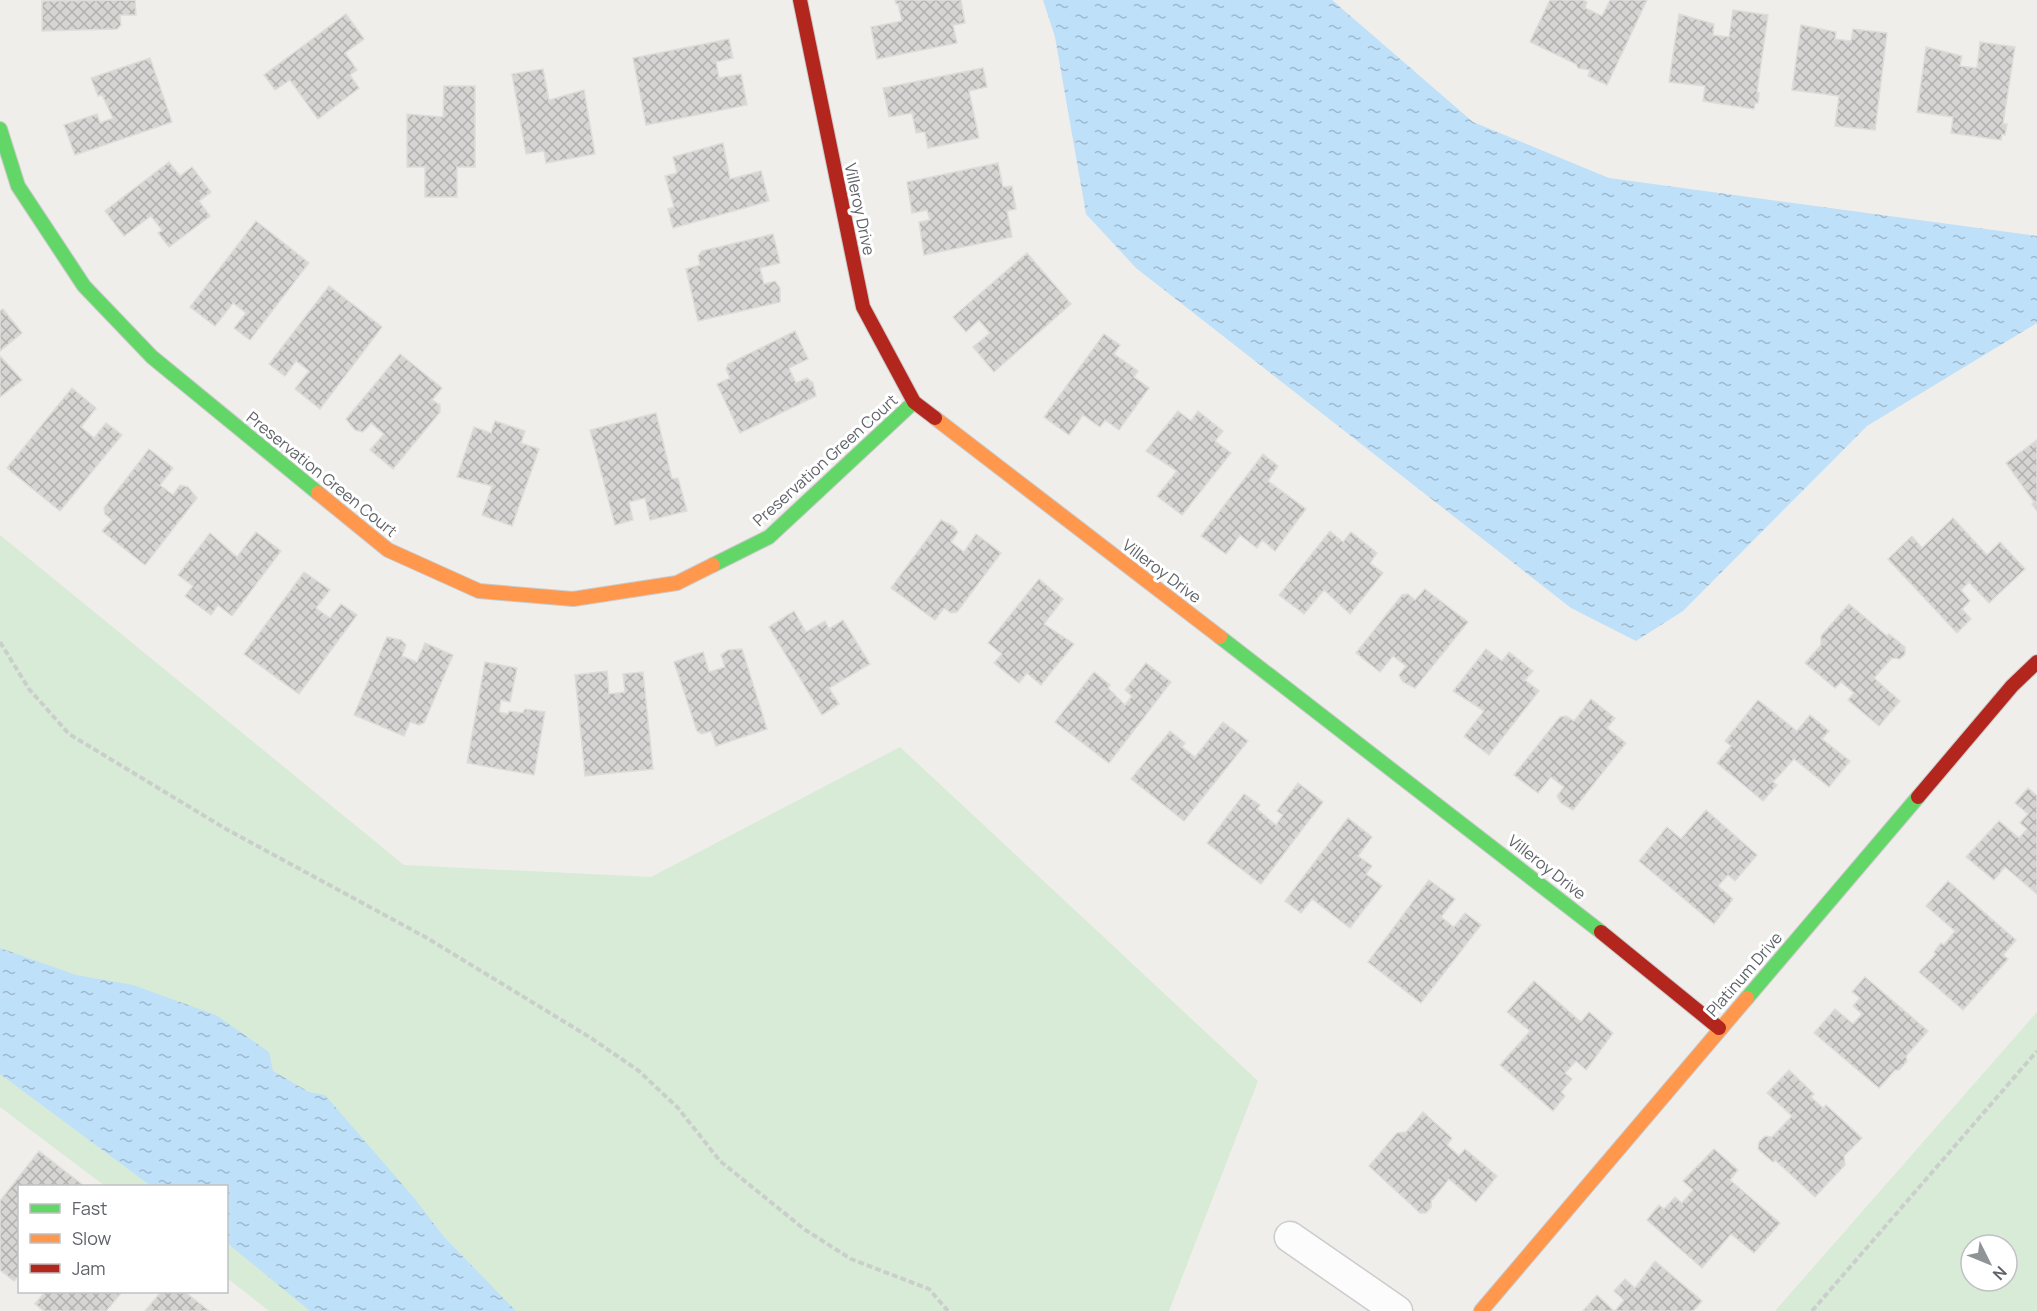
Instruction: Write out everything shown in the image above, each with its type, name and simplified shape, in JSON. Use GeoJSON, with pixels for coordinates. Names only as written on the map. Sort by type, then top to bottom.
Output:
{"type":"FeatureCollection","features":[{"type":"Feature","properties":{"kind":"street","name":"Villeroy Drive"},"geometry":{"type":"LineString","coordinates":[[800,0],[863,307],[914,402],[1534,877],[1719,1028]]}},
{"type":"Feature","properties":{"kind":"street","name":"Preservation Green Court"},"geometry":{"type":"LineString","coordinates":[[0,129],[18,186],[84,286],[152,357],[388,550],[479,591],[573,599],[677,583],[769,537],[914,402]]}},
{"type":"Feature","properties":{"kind":"street","name":"Platinum Drive"},"geometry":{"type":"LineString","coordinates":[[1481,1311],[1719,1028],[2012,686],[2037,662]]}},
{"type":"Feature","properties":{"kind":"street"},"geometry":{"type":"LineString","coordinates":[[1290,1237],[1397,1311]]}},
{"type":"Feature","properties":{"kind":"path"},"geometry":{"type":"LineString","coordinates":[[0,642],[29,689],[69,734],[226,829],[427,938],[591,1038],[639,1071],[678,1108],[720,1161],[804,1229],[851,1259],[929,1289],[948,1311]]}},
{"type":"Feature","properties":{"kind":"path"},"geometry":{"type":"LineString","coordinates":[[1812,1311],[2037,1051]]}},
{"type":"Feature","properties":{"kind":"green space"},"geometry":{"type":"Polygon","coordinates":[[[0,535],[404,865],[651,877],[900,747],[1258,1081],[1169,1311],[269,1311],[228,1279],[228,1185],[104,1185],[0,1107],[0,535]]]}},
{"type":"Feature","properties":{"kind":"green space"},"geometry":{"type":"Polygon","coordinates":[[[2037,1012],[2037,1311],[1775,1311],[2037,1012]]]}},
{"type":"Feature","properties":{"kind":"water"},"geometry":{"type":"Polygon","coordinates":[[[1043,0],[1332,0],[1473,122],[1609,178],[2037,236],[2037,323],[1867,426],[1683,611],[1636,641],[1571,608],[1136,268],[1086,214],[1055,37],[1043,0]]]}},
{"type":"Feature","properties":{"kind":"water"},"geometry":{"type":"Polygon","coordinates":[[[0,948],[76,975],[133,985],[216,1015],[269,1052],[273,1071],[309,1092],[325,1095],[415,1199],[444,1237],[516,1311],[310,1311],[228,1244],[228,1185],[150,1185],[0,1074],[0,948]]]}},
{"type":"Feature","properties":{"kind":"building"},"geometry":{"type":"Polygon","coordinates":[[[135,0],[136,15],[120,15],[121,25],[117,29],[42,31],[42,1],[135,0]]]}},
{"type":"Feature","properties":{"kind":"building"},"geometry":{"type":"Polygon","coordinates":[[[895,0],[961,0],[965,23],[953,25],[957,43],[877,59],[871,27],[902,21],[895,0]]]}},
{"type":"Feature","properties":{"kind":"building"},"geometry":{"type":"Polygon","coordinates":[[[1550,0],[1582,0],[1587,2],[1585,8],[1602,16],[1610,0],[1647,0],[1607,85],[1588,76],[1590,70],[1578,68],[1576,64],[1530,42],[1550,0]]]}},
{"type":"Feature","properties":{"kind":"building"},"geometry":{"type":"Polygon","coordinates":[[[1733,10],[1768,15],[1757,92],[1759,93],[1758,103],[1755,103],[1754,109],[1703,101],[1705,86],[1669,82],[1679,14],[1714,24],[1713,35],[1729,37],[1733,10]]]}},
{"type":"Feature","properties":{"kind":"building"},"geometry":{"type":"Polygon","coordinates":[[[346,14],[364,39],[345,53],[357,70],[350,75],[359,88],[318,119],[290,80],[275,90],[264,75],[346,14]]]}},
{"type":"Feature","properties":{"kind":"building"},"geometry":{"type":"Polygon","coordinates":[[[1801,25],[1836,32],[1835,39],[1851,41],[1853,29],[1887,33],[1875,130],[1835,126],[1839,96],[1792,90],[1801,25]]]}},
{"type":"Feature","properties":{"kind":"building"},"geometry":{"type":"Polygon","coordinates":[[[729,39],[733,58],[716,62],[719,78],[741,74],[747,105],[646,125],[633,58],[729,39]]]}},
{"type":"Feature","properties":{"kind":"building"},"geometry":{"type":"Polygon","coordinates":[[[1980,42],[2015,47],[2003,124],[2007,124],[2005,135],[2002,134],[2001,140],[1951,133],[1953,117],[1917,112],[1926,47],[1962,56],[1960,66],[1977,68],[1980,42]]]}},
{"type":"Feature","properties":{"kind":"building"},"geometry":{"type":"Polygon","coordinates":[[[150,58],[172,122],[75,155],[64,125],[97,114],[100,123],[113,118],[102,95],[98,96],[91,78],[150,58]]]}},
{"type":"Feature","properties":{"kind":"building"},"geometry":{"type":"Polygon","coordinates":[[[983,68],[987,87],[969,91],[979,138],[928,148],[925,132],[916,133],[912,113],[889,117],[883,88],[983,68]]]}},
{"type":"Feature","properties":{"kind":"building"},"geometry":{"type":"Polygon","coordinates":[[[543,69],[549,100],[584,90],[595,154],[546,163],[544,151],[526,154],[512,74],[543,69]]]}},
{"type":"Feature","properties":{"kind":"building"},"geometry":{"type":"Polygon","coordinates":[[[444,86],[475,86],[475,167],[457,167],[457,197],[425,197],[425,167],[407,167],[407,114],[443,117],[444,86]]]}},
{"type":"Feature","properties":{"kind":"building"},"geometry":{"type":"Polygon","coordinates":[[[723,143],[730,179],[761,171],[769,201],[673,228],[668,209],[674,207],[665,176],[677,173],[673,157],[723,143]]]}},
{"type":"Feature","properties":{"kind":"building"},"geometry":{"type":"Polygon","coordinates":[[[169,162],[180,176],[192,167],[211,192],[199,201],[210,216],[169,247],[158,233],[162,230],[151,216],[124,236],[105,211],[169,162]]]}},
{"type":"Feature","properties":{"kind":"building"},"geometry":{"type":"Polygon","coordinates":[[[998,163],[1003,187],[1012,186],[1016,209],[1007,211],[1012,237],[924,255],[919,222],[930,220],[927,210],[912,213],[907,182],[998,163]]]}},
{"type":"Feature","properties":{"kind":"building"},"geometry":{"type":"Polygon","coordinates":[[[256,221],[309,263],[250,340],[234,328],[246,313],[233,303],[215,326],[190,307],[256,221]]]}},
{"type":"Feature","properties":{"kind":"building"},"geometry":{"type":"Polygon","coordinates":[[[773,234],[780,263],[760,268],[764,284],[775,281],[780,288],[780,302],[698,321],[686,269],[700,265],[698,256],[702,251],[773,234]]]}},
{"type":"Feature","properties":{"kind":"building"},"geometry":{"type":"Polygon","coordinates":[[[1027,253],[1071,304],[994,372],[973,347],[990,333],[979,320],[966,332],[953,317],[1027,253]]]}},
{"type":"Feature","properties":{"kind":"building"},"geometry":{"type":"Polygon","coordinates":[[[329,286],[382,327],[320,409],[295,389],[309,371],[296,361],[285,376],[269,364],[329,286]]]}},
{"type":"Feature","properties":{"kind":"building"},"geometry":{"type":"Polygon","coordinates":[[[3,309],[22,333],[0,351],[0,311],[3,309]]]}},
{"type":"Feature","properties":{"kind":"building"},"geometry":{"type":"Polygon","coordinates":[[[795,331],[808,359],[789,368],[796,383],[807,378],[813,383],[816,396],[740,433],[717,384],[730,378],[726,369],[728,364],[795,331]]]}},
{"type":"Feature","properties":{"kind":"building"},"geometry":{"type":"Polygon","coordinates":[[[1104,334],[1120,345],[1114,354],[1138,371],[1134,377],[1149,388],[1119,430],[1105,420],[1100,427],[1083,415],[1069,435],[1044,417],[1104,334]]]}},
{"type":"Feature","properties":{"kind":"building"},"geometry":{"type":"Polygon","coordinates":[[[400,354],[442,388],[432,400],[440,405],[440,412],[393,469],[370,450],[384,434],[371,423],[363,432],[355,430],[346,419],[400,354]]]}},
{"type":"Feature","properties":{"kind":"building"},"geometry":{"type":"Polygon","coordinates":[[[0,356],[22,380],[0,397],[0,356]]]}},
{"type":"Feature","properties":{"kind":"building"},"geometry":{"type":"Polygon","coordinates":[[[72,388],[96,408],[81,427],[94,438],[106,423],[122,435],[60,511],[7,468],[72,388]]]}},
{"type":"Feature","properties":{"kind":"building"},"geometry":{"type":"Polygon","coordinates":[[[1178,411],[1191,421],[1198,411],[1223,431],[1215,441],[1231,453],[1182,515],[1157,496],[1177,471],[1146,451],[1178,411]]]}},
{"type":"Feature","properties":{"kind":"building"},"geometry":{"type":"Polygon","coordinates":[[[656,413],[672,479],[678,478],[687,511],[650,520],[645,498],[629,502],[633,520],[615,525],[590,430],[656,413]]]}},
{"type":"Feature","properties":{"kind":"building"},"geometry":{"type":"Polygon","coordinates":[[[495,421],[525,431],[521,443],[539,449],[512,526],[482,515],[492,486],[457,477],[474,427],[491,433],[495,421]]]}},
{"type":"Feature","properties":{"kind":"building"},"geometry":{"type":"Polygon","coordinates":[[[2037,440],[2037,511],[2032,504],[2034,502],[2006,463],[2037,440]]]}},
{"type":"Feature","properties":{"kind":"building"},"geometry":{"type":"Polygon","coordinates":[[[149,449],[173,468],[160,485],[173,495],[180,485],[188,487],[197,498],[145,565],[102,531],[112,520],[105,514],[104,508],[149,449]]]}},
{"type":"Feature","properties":{"kind":"building"},"geometry":{"type":"Polygon","coordinates":[[[1263,454],[1278,466],[1268,481],[1306,509],[1275,551],[1262,540],[1257,548],[1240,535],[1226,554],[1201,536],[1263,454]]]}},
{"type":"Feature","properties":{"kind":"building"},"geometry":{"type":"Polygon","coordinates":[[[1953,518],[1987,555],[2000,542],[2025,569],[1989,603],[1969,582],[1961,590],[1970,601],[1962,609],[1971,619],[1957,633],[1888,559],[1912,536],[1922,548],[1953,518]]]}},
{"type":"Feature","properties":{"kind":"building"},"geometry":{"type":"Polygon","coordinates":[[[941,520],[953,526],[958,532],[951,542],[964,552],[976,534],[1001,553],[957,612],[951,613],[944,608],[935,620],[891,588],[941,520]]]}},
{"type":"Feature","properties":{"kind":"building"},"geometry":{"type":"Polygon","coordinates":[[[1330,531],[1343,542],[1351,532],[1377,553],[1370,563],[1383,573],[1350,614],[1324,590],[1304,614],[1279,595],[1330,531]]]}},
{"type":"Feature","properties":{"kind":"building"},"geometry":{"type":"Polygon","coordinates":[[[256,532],[281,551],[232,616],[218,605],[211,615],[185,596],[193,586],[178,575],[210,533],[237,557],[256,532]]]}},
{"type":"Feature","properties":{"kind":"building"},"geometry":{"type":"Polygon","coordinates":[[[304,572],[330,590],[316,608],[330,618],[341,604],[357,615],[299,694],[244,654],[304,572]]]}},
{"type":"Feature","properties":{"kind":"building"},"geometry":{"type":"Polygon","coordinates":[[[1039,579],[1063,599],[1044,624],[1074,644],[1041,685],[1027,673],[1019,683],[994,663],[1002,654],[988,643],[1039,579]]]}},
{"type":"Feature","properties":{"kind":"building"},"geometry":{"type":"Polygon","coordinates":[[[1425,589],[1468,622],[1415,688],[1403,682],[1399,675],[1406,666],[1393,656],[1380,672],[1356,653],[1402,595],[1408,594],[1415,600],[1425,589]]]}},
{"type":"Feature","properties":{"kind":"building"},"geometry":{"type":"Polygon","coordinates":[[[1849,604],[1887,636],[1889,634],[1905,647],[1905,654],[1900,659],[1892,658],[1874,678],[1900,701],[1879,726],[1848,700],[1854,693],[1841,682],[1835,688],[1805,663],[1821,645],[1821,636],[1849,604]]]}},
{"type":"Feature","properties":{"kind":"building"},"geometry":{"type":"Polygon","coordinates":[[[794,611],[806,632],[825,621],[829,629],[843,620],[870,664],[829,688],[839,704],[822,715],[769,627],[794,611]]]}},
{"type":"Feature","properties":{"kind":"building"},"geometry":{"type":"Polygon","coordinates":[[[387,637],[401,640],[406,645],[402,656],[417,662],[425,643],[453,655],[424,723],[419,725],[410,722],[404,736],[354,715],[387,637]]]}},
{"type":"Feature","properties":{"kind":"building"},"geometry":{"type":"Polygon","coordinates":[[[742,649],[767,729],[716,746],[711,731],[702,734],[697,731],[674,662],[703,652],[709,672],[725,667],[721,655],[728,650],[742,649]]]}},
{"type":"Feature","properties":{"kind":"building"},"geometry":{"type":"Polygon","coordinates":[[[1486,649],[1502,661],[1509,652],[1533,671],[1525,680],[1539,691],[1489,755],[1464,736],[1484,711],[1453,691],[1486,649]]]}},
{"type":"Feature","properties":{"kind":"building"},"geometry":{"type":"Polygon","coordinates":[[[485,662],[517,668],[510,702],[501,700],[499,712],[523,713],[525,709],[545,712],[534,775],[467,763],[485,662]]]}},
{"type":"Feature","properties":{"kind":"building"},"geometry":{"type":"Polygon","coordinates":[[[1146,663],[1171,682],[1109,763],[1055,722],[1094,672],[1110,685],[1108,688],[1125,705],[1132,696],[1125,690],[1146,663]]]}},
{"type":"Feature","properties":{"kind":"building"},"geometry":{"type":"Polygon","coordinates":[[[607,671],[609,694],[625,692],[623,674],[643,672],[653,769],[585,776],[575,675],[607,671]]]}},
{"type":"Feature","properties":{"kind":"building"},"geometry":{"type":"Polygon","coordinates":[[[1591,699],[1615,718],[1607,728],[1626,743],[1573,810],[1561,803],[1557,796],[1564,787],[1551,777],[1538,793],[1514,775],[1560,717],[1566,716],[1574,721],[1591,699]]]}},
{"type":"Feature","properties":{"kind":"building"},"geometry":{"type":"Polygon","coordinates":[[[1758,700],[1797,731],[1810,715],[1829,731],[1822,739],[1850,761],[1829,787],[1794,759],[1773,782],[1777,785],[1763,801],[1717,763],[1731,746],[1725,741],[1758,700]]]}},
{"type":"Feature","properties":{"kind":"building"},"geometry":{"type":"Polygon","coordinates":[[[1223,722],[1248,741],[1184,821],[1131,779],[1170,731],[1185,743],[1182,747],[1195,757],[1223,722]]]}},
{"type":"Feature","properties":{"kind":"building"},"geometry":{"type":"Polygon","coordinates":[[[1298,783],[1323,802],[1261,884],[1207,843],[1244,794],[1260,805],[1257,809],[1276,825],[1283,815],[1277,811],[1298,783]]]}},
{"type":"Feature","properties":{"kind":"building"},"geometry":{"type":"Polygon","coordinates":[[[2028,788],[2037,796],[2037,894],[2005,867],[1994,880],[1966,857],[1999,821],[2019,838],[2027,829],[2020,823],[2028,814],[2015,803],[2028,788]]]}},
{"type":"Feature","properties":{"kind":"building"},"geometry":{"type":"Polygon","coordinates":[[[1706,810],[1757,855],[1735,881],[1728,875],[1718,886],[1733,899],[1714,924],[1639,861],[1667,827],[1681,839],[1706,810]]]}},
{"type":"Feature","properties":{"kind":"building"},"geometry":{"type":"Polygon","coordinates":[[[1348,818],[1372,837],[1358,856],[1372,866],[1366,874],[1382,886],[1350,928],[1312,899],[1301,913],[1285,901],[1348,818]]]}},
{"type":"Feature","properties":{"kind":"building"},"geometry":{"type":"Polygon","coordinates":[[[1429,880],[1455,899],[1441,917],[1454,927],[1465,913],[1481,925],[1421,1003],[1368,962],[1429,880]]]}},
{"type":"Feature","properties":{"kind":"building"},"geometry":{"type":"Polygon","coordinates":[[[1948,881],[2016,940],[2003,955],[2008,959],[1963,1010],[1919,972],[1936,954],[1934,952],[1941,943],[1944,945],[1955,931],[1926,906],[1948,881]]]}},
{"type":"Feature","properties":{"kind":"building"},"geometry":{"type":"Polygon","coordinates":[[[1865,977],[1928,1031],[1906,1056],[1907,1061],[1899,1070],[1895,1070],[1879,1088],[1814,1033],[1835,1009],[1853,1024],[1862,1014],[1853,1006],[1860,998],[1852,992],[1865,977]]]}},
{"type":"Feature","properties":{"kind":"building"},"geometry":{"type":"Polygon","coordinates":[[[1534,981],[1581,1022],[1589,1012],[1613,1033],[1586,1070],[1576,1061],[1565,1073],[1572,1079],[1561,1092],[1565,1096],[1553,1111],[1500,1065],[1530,1031],[1507,1012],[1534,981]]]}},
{"type":"Feature","properties":{"kind":"building"},"geometry":{"type":"Polygon","coordinates":[[[1789,1070],[1814,1094],[1811,1097],[1823,1108],[1826,1105],[1862,1138],[1844,1156],[1845,1165],[1815,1197],[1775,1160],[1773,1162],[1758,1149],[1759,1142],[1765,1136],[1772,1137],[1792,1116],[1767,1093],[1789,1070]]]}},
{"type":"Feature","properties":{"kind":"building"},"geometry":{"type":"Polygon","coordinates":[[[1423,1112],[1452,1138],[1447,1145],[1459,1156],[1465,1149],[1497,1176],[1476,1202],[1449,1179],[1431,1201],[1431,1207],[1426,1213],[1420,1213],[1369,1166],[1397,1133],[1406,1132],[1423,1112]]]}},
{"type":"Feature","properties":{"kind":"building"},"geometry":{"type":"Polygon","coordinates":[[[1714,1149],[1738,1170],[1730,1180],[1780,1223],[1754,1253],[1731,1234],[1702,1268],[1647,1220],[1659,1205],[1664,1209],[1675,1197],[1682,1203],[1693,1190],[1683,1181],[1714,1149]]]}},
{"type":"Feature","properties":{"kind":"building"},"geometry":{"type":"Polygon","coordinates":[[[39,1151],[83,1185],[18,1185],[18,1276],[14,1281],[0,1270],[0,1201],[39,1151]]]}},
{"type":"Feature","properties":{"kind":"building"},"geometry":{"type":"Polygon","coordinates":[[[1655,1261],[1702,1301],[1693,1311],[1615,1311],[1624,1300],[1614,1291],[1625,1279],[1635,1288],[1655,1261]]]}},
{"type":"Feature","properties":{"kind":"building"},"geometry":{"type":"Polygon","coordinates":[[[44,1293],[121,1293],[106,1311],[44,1311],[35,1304],[44,1293]]]}},
{"type":"Feature","properties":{"kind":"building"},"geometry":{"type":"Polygon","coordinates":[[[160,1293],[186,1293],[209,1311],[145,1311],[160,1293]]]}},
{"type":"Feature","properties":{"kind":"building"},"geometry":{"type":"Polygon","coordinates":[[[1597,1295],[1614,1311],[1583,1311],[1597,1295]]]}},
{"type":"Feature","properties":{"kind":"traffic: fast"},"geometry":{"type":"LineString","coordinates":[[0,129],[18,186],[84,286],[152,357],[318,493]]}},
{"type":"Feature","properties":{"kind":"traffic: fast"},"geometry":{"type":"LineString","coordinates":[[713,565],[769,537],[914,402]]}},
{"type":"Feature","properties":{"kind":"traffic: fast"},"geometry":{"type":"LineString","coordinates":[[1220,637],[1601,932]]}},
{"type":"Feature","properties":{"kind":"traffic: fast"},"geometry":{"type":"LineString","coordinates":[[1747,998],[1918,797]]}},
{"type":"Feature","properties":{"kind":"traffic: slow"},"geometry":{"type":"LineString","coordinates":[[935,418],[1220,637]]}},
{"type":"Feature","properties":{"kind":"traffic: slow"},"geometry":{"type":"LineString","coordinates":[[318,493],[388,550],[479,591],[573,599],[677,583],[713,565]]}},
{"type":"Feature","properties":{"kind":"traffic: slow"},"geometry":{"type":"LineString","coordinates":[[1481,1311],[1747,998]]}},
{"type":"Feature","properties":{"kind":"traffic: jam"},"geometry":{"type":"LineString","coordinates":[[800,0],[863,307],[914,402],[935,418]]}},
{"type":"Feature","properties":{"kind":"traffic: jam"},"geometry":{"type":"LineString","coordinates":[[1918,797],[2012,686],[2037,662]]}},
{"type":"Feature","properties":{"kind":"traffic: jam"},"geometry":{"type":"LineString","coordinates":[[1601,932],[1719,1028]]}}]}
